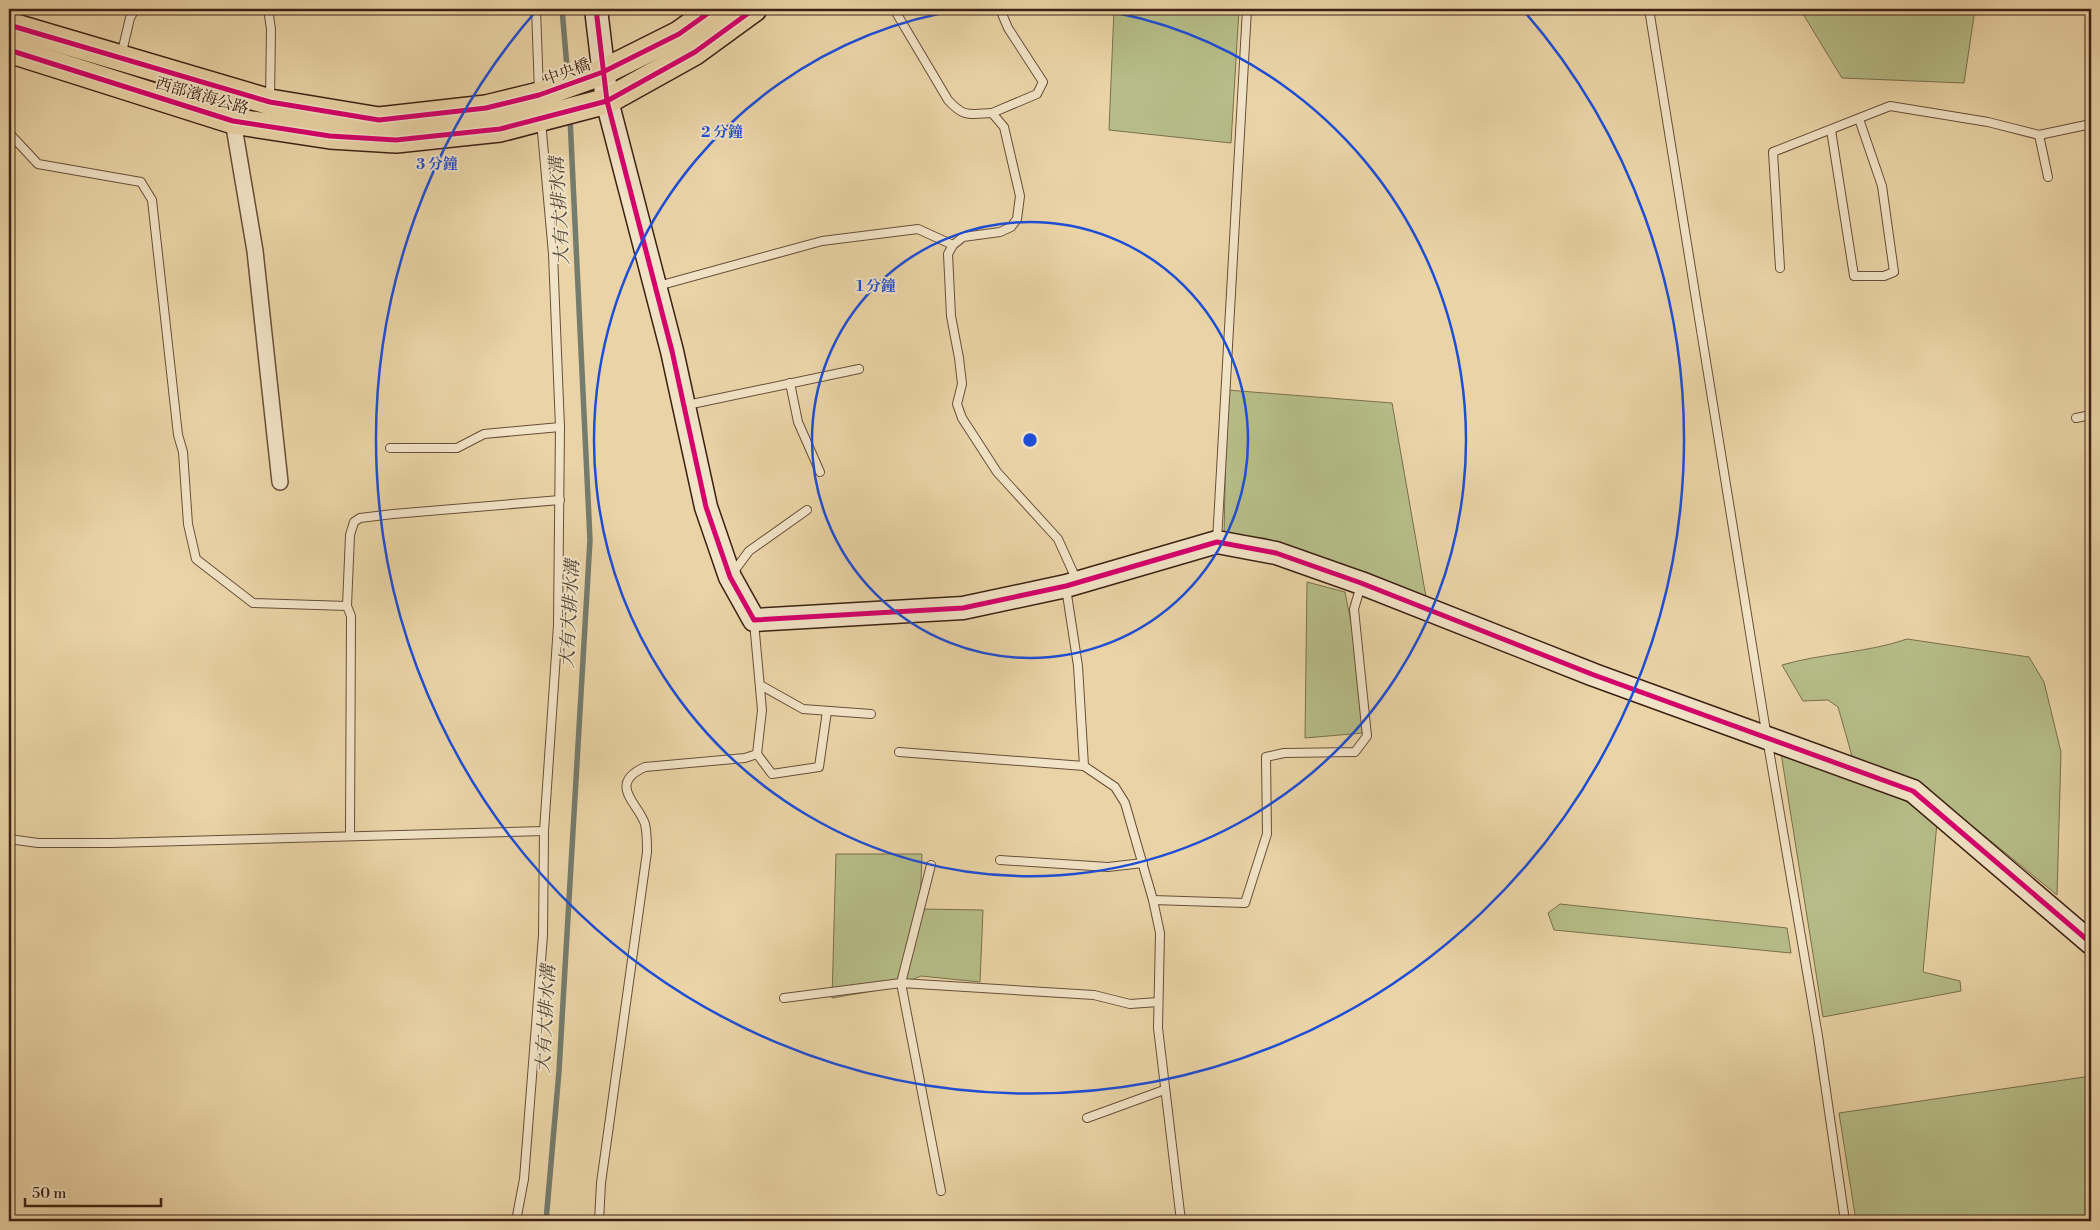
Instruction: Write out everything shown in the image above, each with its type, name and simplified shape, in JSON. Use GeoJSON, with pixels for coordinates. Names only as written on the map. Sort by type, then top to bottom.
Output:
{"type":"FeatureCollection","features":[{"type":"Feature","properties":{"kind":"main road"},"geometry":{"type":"LineString","coordinates":[[603,72],[679,34],[714,9]]}},
{"type":"Feature","properties":{"kind":"main road"},"geometry":{"type":"LineString","coordinates":[[540,107],[607,100],[695,52],[754,9]]}},
{"type":"Feature","properties":{"kind":"main road","name":"西部濱海公路"},"geometry":{"type":"LineString","coordinates":[[9,25],[120,58],[330,136],[396,140],[500,129],[540,107]]}},
{"type":"Feature","properties":{"kind":"main road","name":"西部濱海公路"},"geometry":{"type":"LineString","coordinates":[[9,50],[233,120],[270,114]]}},
{"type":"Feature","properties":{"kind":"main road","name":"中央橋"},"geometry":{"type":"LineString","coordinates":[[540,107],[603,72]]}},
{"type":"Feature","properties":{"kind":"street"},"geometry":{"type":"LineString","coordinates":[[596,9],[607,100],[656,286],[706,507],[730,577],[754,620],[963,608],[1072,584],[1217,542],[1276,553],[1362,583],[1594,675],[1914,791],[2091,944]]}},
{"type":"Feature","properties":{"kind":"street"},"geometry":{"type":"LineString","coordinates":[[233,120],[255,251],[280,482]]}},
{"type":"Feature","properties":{"kind":"lane"},"geometry":{"type":"LineString","coordinates":[[120,58],[130,18],[135,9]]}},
{"type":"Feature","properties":{"kind":"lane"},"geometry":{"type":"LineString","coordinates":[[268,9],[271,29],[270,114]]}},
{"type":"Feature","properties":{"kind":"lane"},"geometry":{"type":"LineString","coordinates":[[516,1221],[524,1179],[543,935],[544,831],[558,625],[560,427],[552,254],[540,107],[536,9]]}},
{"type":"Feature","properties":{"kind":"lane"},"geometry":{"type":"LineString","coordinates":[[894,9],[948,100],[958,111],[966,115],[992,113],[1037,94],[1043,82],[1008,28],[1000,9]]}},
{"type":"Feature","properties":{"kind":"lane"},"geometry":{"type":"LineString","coordinates":[[1217,542],[1247,9]]}},
{"type":"Feature","properties":{"kind":"lane"},"geometry":{"type":"LineString","coordinates":[[1650,9],[1767,738],[1818,1036],[1845,1221]]}},
{"type":"Feature","properties":{"kind":"lane"},"geometry":{"type":"LineString","coordinates":[[1780,268],[1773,152],[1890,106],[1979,120],[2039,135],[2091,124]]}},
{"type":"Feature","properties":{"kind":"lane"},"geometry":{"type":"LineString","coordinates":[[992,113],[1004,127],[1020,196],[1017,219],[1011,227],[1000,232],[963,238],[953,245],[948,254],[951,316],[960,358],[962,384],[957,404],[962,418],[997,472],[1058,539],[1072,584],[1084,766]]}},
{"type":"Feature","properties":{"kind":"lane"},"geometry":{"type":"LineString","coordinates":[[1831,130],[1854,276],[1884,276],[1894,272],[1882,186],[1858,118]]}},
{"type":"Feature","properties":{"kind":"lane"},"geometry":{"type":"LineString","coordinates":[[9,133],[38,164],[140,182],[152,200],[178,435],[183,452],[188,524],[196,559],[253,603],[347,606]]}},
{"type":"Feature","properties":{"kind":"lane"},"geometry":{"type":"LineString","coordinates":[[2039,135],[2048,177]]}},
{"type":"Feature","properties":{"kind":"lane"},"geometry":{"type":"LineString","coordinates":[[656,286],[822,241],[918,229],[953,245]]}},
{"type":"Feature","properties":{"kind":"lane"},"geometry":{"type":"LineString","coordinates":[[684,406],[859,369]]}},
{"type":"Feature","properties":{"kind":"lane"},"geometry":{"type":"LineString","coordinates":[[790,383],[798,422],[820,472]]}},
{"type":"Feature","properties":{"kind":"lane"},"geometry":{"type":"LineString","coordinates":[[2076,418],[2091,415]]}},
{"type":"Feature","properties":{"kind":"lane"},"geometry":{"type":"LineString","coordinates":[[390,448],[457,448],[484,434],[560,427]]}},
{"type":"Feature","properties":{"kind":"lane"},"geometry":{"type":"LineString","coordinates":[[350,836],[351,616],[347,606],[350,535],[354,522],[360,518],[560,500]]}},
{"type":"Feature","properties":{"kind":"lane"},"geometry":{"type":"LineString","coordinates":[[730,577],[749,551],[808,510]]}},
{"type":"Feature","properties":{"kind":"lane"},"geometry":{"type":"LineString","coordinates":[[1153,900],[1245,903],[1267,834],[1266,757],[1284,753],[1355,752],[1367,736],[1354,609],[1362,583]]}},
{"type":"Feature","properties":{"kind":"lane"},"geometry":{"type":"LineString","coordinates":[[754,620],[762,686],[762,710],[757,754],[772,774],[819,767],[827,711]]}},
{"type":"Feature","properties":{"kind":"lane"},"geometry":{"type":"LineString","coordinates":[[762,686],[803,709],[871,714]]}},
{"type":"Feature","properties":{"kind":"lane"},"geometry":{"type":"LineString","coordinates":[[899,752],[1084,766],[1115,786],[1125,803],[1153,900],[1160,933],[1158,1028],[1181,1221]]}},
{"type":"Feature","properties":{"kind":"lane"},"geometry":{"type":"LineString","coordinates":[[599,1221],[601,1183],[647,852],[645,824],[628,798],[627,787],[629,779],[635,772],[645,767],[745,758],[757,754]]}},
{"type":"Feature","properties":{"kind":"lane"},"geometry":{"type":"LineString","coordinates":[[9,839],[44,843],[111,843],[544,831]]}},
{"type":"Feature","properties":{"kind":"lane"},"geometry":{"type":"LineString","coordinates":[[1000,860],[1108,867],[1143,863]]}},
{"type":"Feature","properties":{"kind":"lane"},"geometry":{"type":"LineString","coordinates":[[931,866],[901,982],[941,1191]]}},
{"type":"Feature","properties":{"kind":"lane"},"geometry":{"type":"LineString","coordinates":[[784,998],[901,982],[1094,994],[1130,1004],[1158,1002]]}},
{"type":"Feature","properties":{"kind":"lane"},"geometry":{"type":"LineString","coordinates":[[1087,1118],[1164,1090]]}},
{"type":"Feature","properties":{"kind":"green space"},"geometry":{"type":"Polygon","coordinates":[[[1114,9],[1239,9],[1231,143],[1109,130],[1114,9]]]}},
{"type":"Feature","properties":{"kind":"green space"},"geometry":{"type":"Polygon","coordinates":[[[1800,9],[1975,9],[1964,83],[1842,78],[1800,9]]]}},
{"type":"Feature","properties":{"kind":"green space"},"geometry":{"type":"Polygon","coordinates":[[[1227,390],[1392,403],[1426,597],[1265,538],[1224,537],[1227,390]]]}},
{"type":"Feature","properties":{"kind":"green space"},"geometry":{"type":"Polygon","coordinates":[[[1307,582],[1345,592],[1367,706],[1363,733],[1305,738],[1307,582]]]}},
{"type":"Feature","properties":{"kind":"green space"},"geometry":{"type":"Polygon","coordinates":[[[1907,639],[2029,657],[2044,682],[2061,752],[2057,895],[1921,784],[1852,756],[1838,707],[1828,700],[1803,701],[1782,665],[1892,644],[1907,639]]]}},
{"type":"Feature","properties":{"kind":"green space"},"geometry":{"type":"Polygon","coordinates":[[[1781,753],[1883,789],[1920,810],[1937,823],[1923,972],[1960,981],[1961,991],[1823,1017],[1781,753]]]}},
{"type":"Feature","properties":{"kind":"green space"},"geometry":{"type":"Polygon","coordinates":[[[836,854],[922,854],[920,909],[983,910],[980,982],[921,976],[891,988],[832,998],[836,854]]]}},
{"type":"Feature","properties":{"kind":"green space"},"geometry":{"type":"Polygon","coordinates":[[[1560,904],[1787,928],[1791,953],[1554,930],[1548,913],[1560,904]]]}},
{"type":"Feature","properties":{"kind":"green space"},"geometry":{"type":"Polygon","coordinates":[[[2091,1076],[2091,1221],[1856,1221],[1839,1113],[2091,1076]]]}},
{"type":"Feature","properties":{"kind":"waterway","name":"大有大排水溝"},"geometry":{"type":"LineString","coordinates":[[562,9],[568,79]]}},
{"type":"Feature","properties":{"kind":"waterway","name":"大有大排水溝"},"geometry":{"type":"LineString","coordinates":[[546,1221],[559,1071],[590,540],[570,118]]}},
{"type":"Feature","properties":{"kind":"cycle path"},"geometry":{"type":"LineString","coordinates":[[596,9],[607,101],[672,351],[706,507],[730,577],[754,620],[963,608],[1066,586],[1217,542],[1276,553],[1361,583],[1594,675],[1913,791],[2091,943]]}},
{"type":"Feature","properties":{"kind":"cycle path"},"geometry":{"type":"LineString","coordinates":[[9,25],[270,102],[379,120],[486,108],[539,95],[603,72],[679,34],[714,9]]}},
{"type":"Feature","properties":{"kind":"cycle path"},"geometry":{"type":"LineString","coordinates":[[9,50],[233,121],[330,136],[396,140],[500,129],[607,101],[695,52],[754,9]]}}]}
